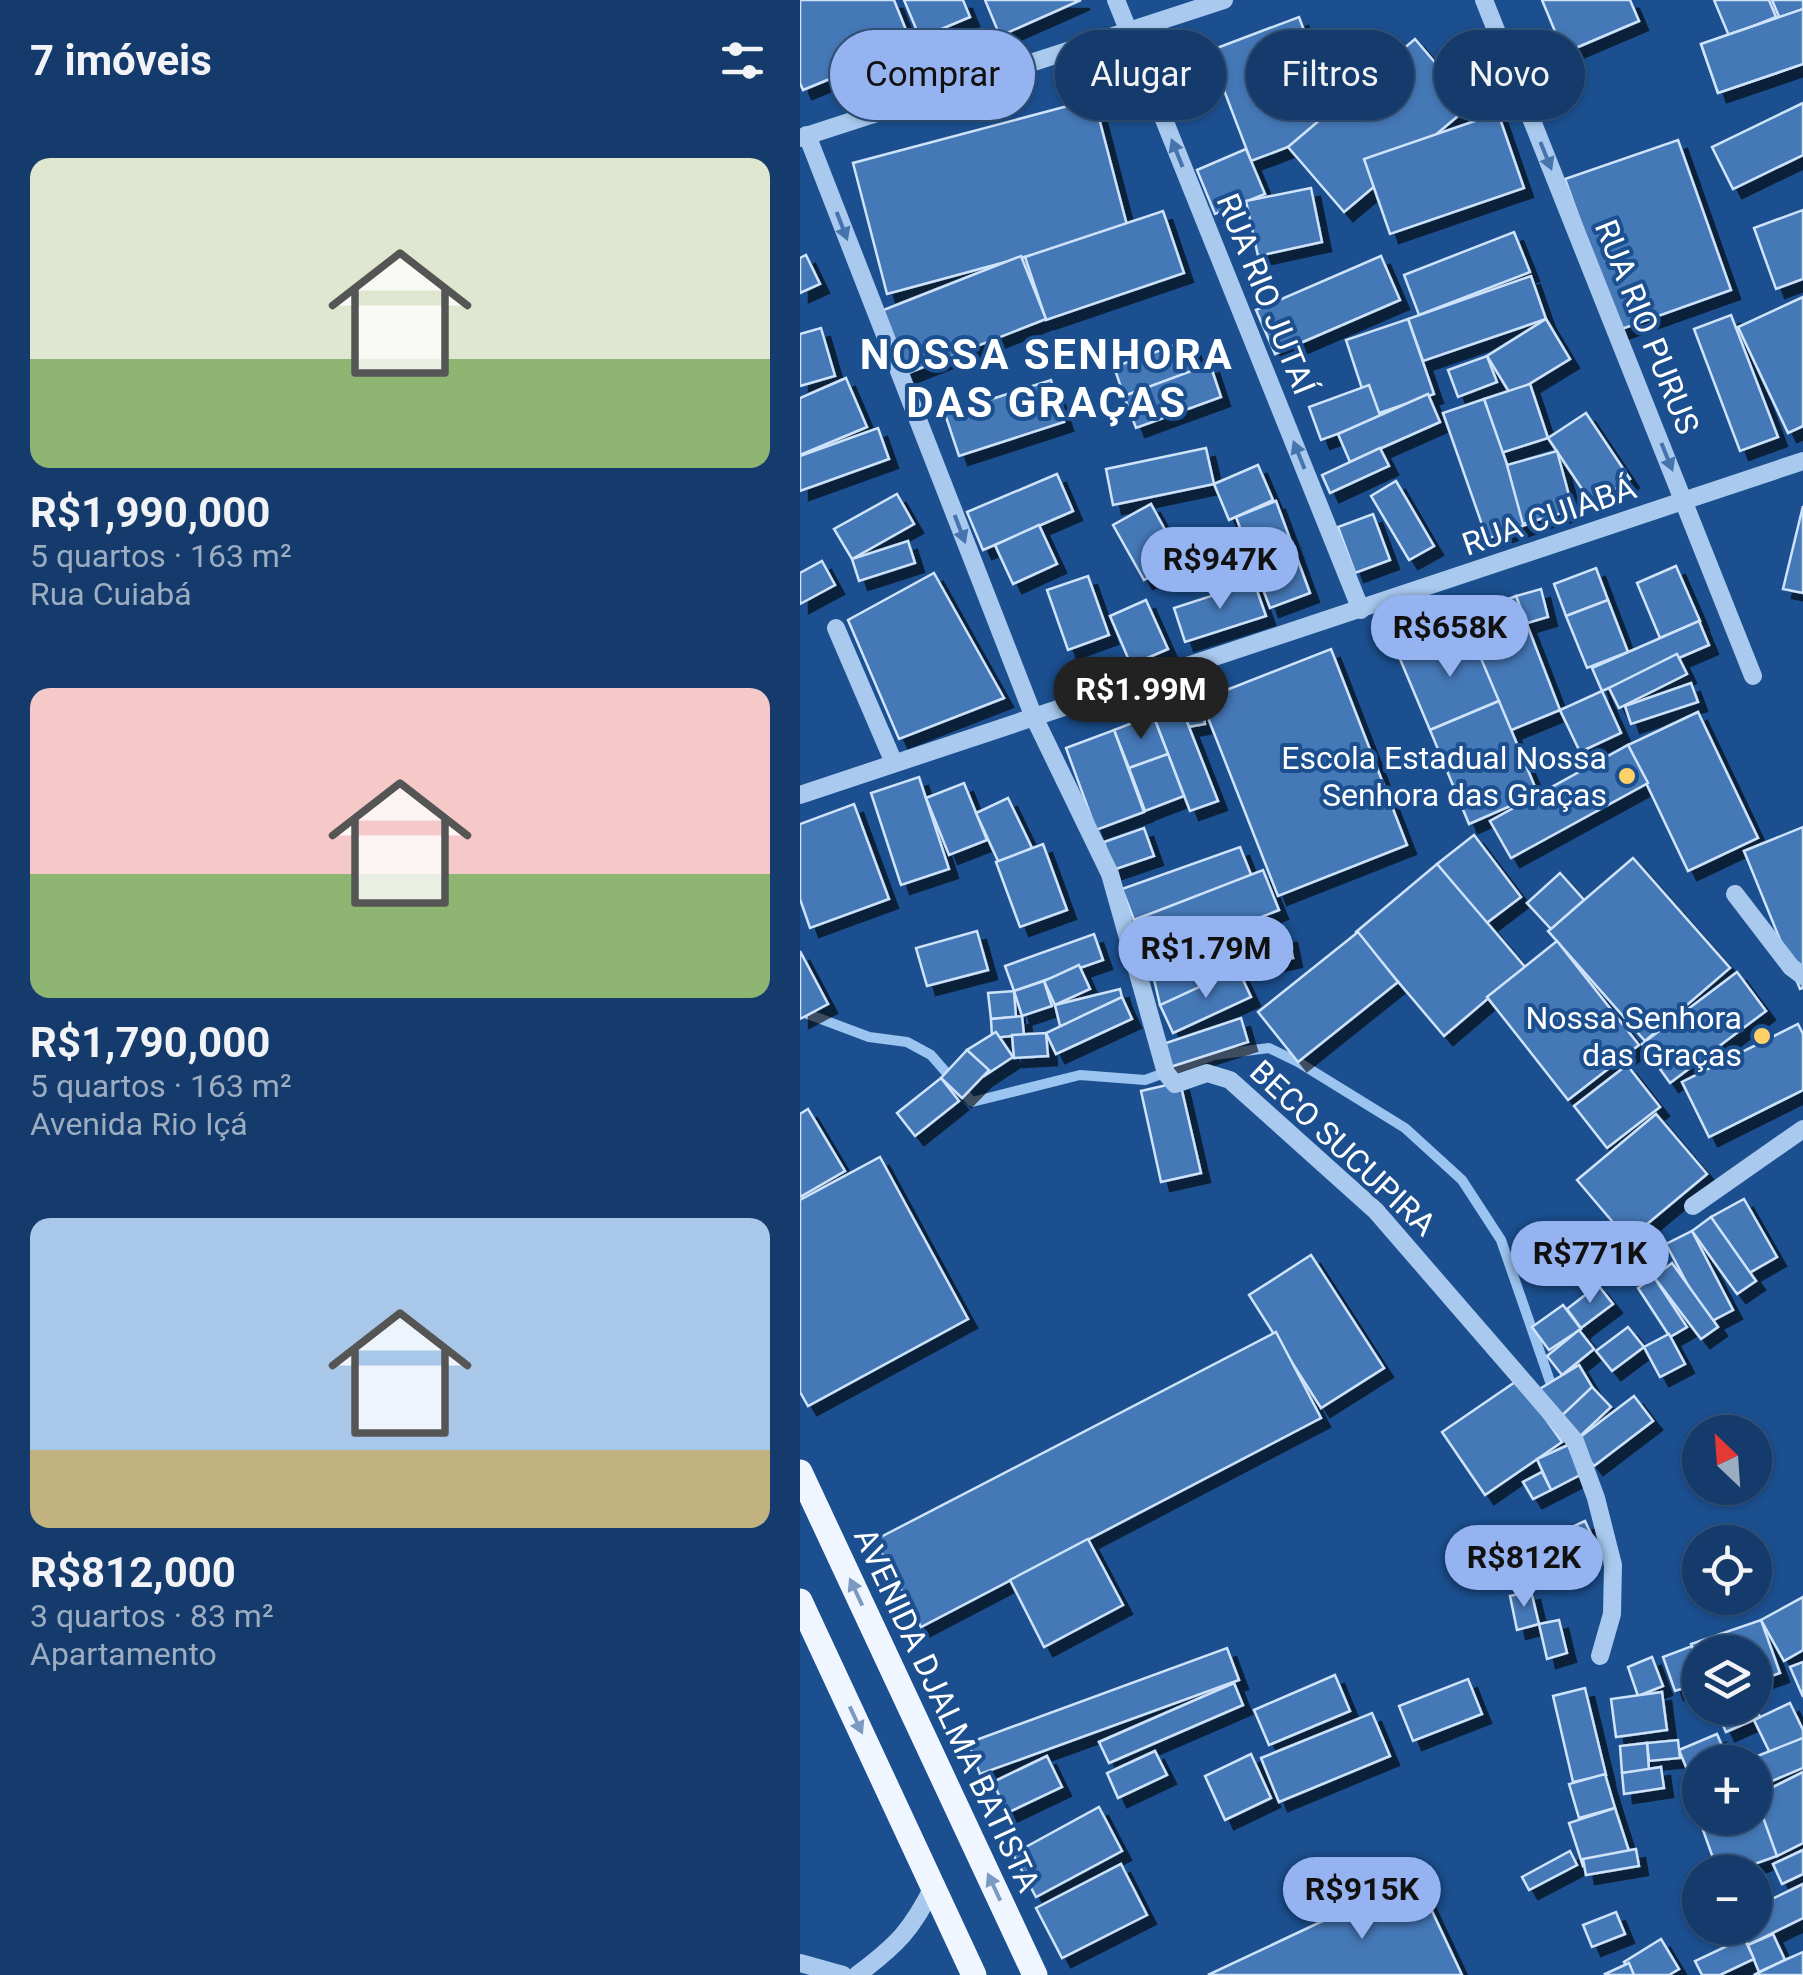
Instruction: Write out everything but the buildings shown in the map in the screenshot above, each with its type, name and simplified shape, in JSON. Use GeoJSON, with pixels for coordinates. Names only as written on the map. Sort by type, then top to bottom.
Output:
{"type":"FeatureCollection","features":[{"type":"Feature","properties":{"kind":"main road","name":"AVENIDA DJALMA BATISTA"},"geometry":{"type":"LineString","coordinates":[[800,1472],[1035,1975]]}},
{"type":"Feature","properties":{"kind":"main road"},"geometry":{"type":"LineString","coordinates":[[803,1615],[974,1975]]}},
{"type":"Feature","properties":{"kind":"street","name":"RUA RIO JUTAÍ"},"geometry":{"type":"LineString","coordinates":[[1116,0],[1128,30]]}},
{"type":"Feature","properties":{"kind":"street"},"geometry":{"type":"LineString","coordinates":[[1128,30],[1224,0]]}},
{"type":"Feature","properties":{"kind":"street","name":"RUA RIO PURUS"},"geometry":{"type":"LineString","coordinates":[[1484,0],[1753,676]]}},
{"type":"Feature","properties":{"kind":"street"},"geometry":{"type":"LineString","coordinates":[[804,136],[1055,54]]}},
{"type":"Feature","properties":{"kind":"street","name":"RUA RIO JUTAÍ"},"geometry":{"type":"LineString","coordinates":[[1164,120],[1361,610]]}},
{"type":"Feature","properties":{"kind":"street","name":"BECO SUCUPIRA"},"geometry":{"type":"LineString","coordinates":[[804,136],[1033,715],[1110,874],[1162,1062],[1172,1083],[1207,1073],[1230,1080],[1376,1211],[1575,1441],[1596,1498],[1613,1565],[1612,1614],[1600,1656]]}},
{"type":"Feature","properties":{"kind":"street","name":"RUA CUIABÁ"},"geometry":{"type":"LineString","coordinates":[[800,796],[1033,715],[1361,610],[1803,461]]}},
{"type":"Feature","properties":{"kind":"street"},"geometry":{"type":"LineString","coordinates":[[836,628],[894,763]]}},
{"type":"Feature","properties":{"kind":"street"},"geometry":{"type":"LineString","coordinates":[[1734,894],[1803,976]]}},
{"type":"Feature","properties":{"kind":"street"},"geometry":{"type":"LineString","coordinates":[[1693,1206],[1803,1129]]}},
{"type":"Feature","properties":{"kind":"street"},"geometry":{"type":"LineString","coordinates":[[857,1975],[889,1951],[914,1925],[934,1886]]}},
{"type":"Feature","properties":{"kind":"street"},"geometry":{"type":"LineString","coordinates":[[800,1963],[843,1975]]}},
{"type":"Feature","properties":{"kind":"waterway"},"geometry":{"type":"LineString","coordinates":[[805,1013],[869,1037],[907,1042],[931,1055],[972,1102],[1080,1075],[1145,1080],[1214,1055],[1269,1048],[1298,1062],[1405,1128],[1462,1180],[1501,1240],[1554,1393]]}},
{"type":"Feature","properties":{"kind":"place","name":"Escola Estadual Nossa Senhora das Graças"},"geometry":{"type":"Point","coordinates":[1627,776]}},
{"type":"Feature","properties":{"kind":"place","name":"Nossa Senhora das Graças"},"geometry":{"type":"Point","coordinates":[1762,1036]}},
{"type":"Feature","properties":{"kind":"district","name":"NOSSA SENHORA DAS GRAÇAS"},"geometry":{"type":"Point","coordinates":[1047,378]}}]}
